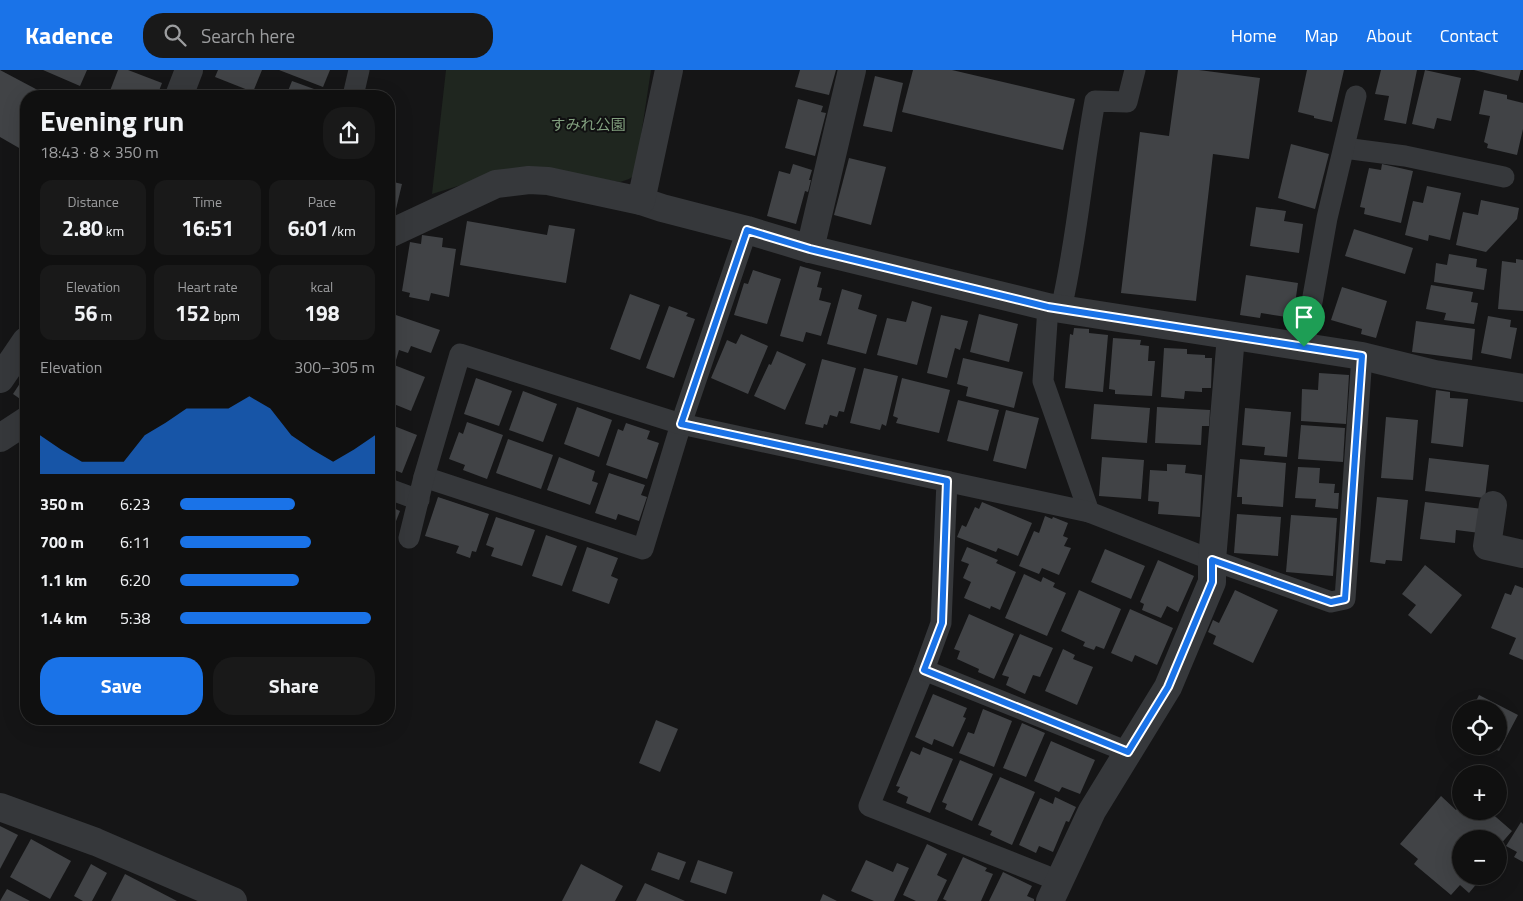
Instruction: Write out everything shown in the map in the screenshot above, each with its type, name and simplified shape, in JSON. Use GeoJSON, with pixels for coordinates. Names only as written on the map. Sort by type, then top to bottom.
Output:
{"type":"FeatureCollection","features":[{"type":"Feature","properties":{"kind":"street"},"geometry":{"type":"LineString","coordinates":[[181,90],[189,70]]}},
{"type":"Feature","properties":{"kind":"street"},"geometry":{"type":"LineString","coordinates":[[641,201],[669,70]]}},
{"type":"Feature","properties":{"kind":"street"},"geometry":{"type":"LineString","coordinates":[[810,249],[852,70]]}},
{"type":"Feature","properties":{"kind":"street"},"geometry":{"type":"LineString","coordinates":[[395,231],[496,184],[529,180],[548,181],[641,201],[810,249],[1054,308],[1362,356],[1435,374],[1523,388]]}},
{"type":"Feature","properties":{"kind":"street"},"geometry":{"type":"LineString","coordinates":[[1054,891],[1092,811],[1168,687],[1212,582],[1212,560],[1231,336]]}},
{"type":"Feature","properties":{"kind":"street"},"geometry":{"type":"LineString","coordinates":[[0,380],[20,350]]}},
{"type":"Feature","properties":{"kind":"street"},"geometry":{"type":"LineString","coordinates":[[0,438],[20,425]]}},
{"type":"Feature","properties":{"kind":"street"},"geometry":{"type":"LineString","coordinates":[[1493,505],[1487,546],[1523,554]]}},
{"type":"Feature","properties":{"kind":"street"},"geometry":{"type":"LineString","coordinates":[[0,807],[96,842],[234,901]]}},
{"type":"Feature","properties":{"kind":"lane"},"geometry":{"type":"LineString","coordinates":[[354,90],[359,70]]}},
{"type":"Feature","properties":{"kind":"lane"},"geometry":{"type":"LineString","coordinates":[[1089,512],[1043,381],[1054,308],[1069,273],[1095,101],[1127,102],[1134,70]]}},
{"type":"Feature","properties":{"kind":"lane"},"geometry":{"type":"LineString","coordinates":[[1304,347],[1327,218],[1356,96]]}},
{"type":"Feature","properties":{"kind":"lane"},"geometry":{"type":"LineString","coordinates":[[1344,148],[1405,156],[1504,177]]}},
{"type":"Feature","properties":{"kind":"lane"},"geometry":{"type":"LineString","coordinates":[[424,477],[644,549],[681,424],[747,230]]}},
{"type":"Feature","properties":{"kind":"lane"},"geometry":{"type":"LineString","coordinates":[[409,538],[424,477],[460,354],[681,424],[1089,512],[1212,560],[1331,602],[1345,599],[1362,356]]}},
{"type":"Feature","properties":{"kind":"lane"},"geometry":{"type":"LineString","coordinates":[[947,481],[942,623],[869,806],[1054,891]]}},
{"type":"Feature","properties":{"kind":"lane"},"geometry":{"type":"LineString","coordinates":[[395,491],[419,500]]}},
{"type":"Feature","properties":{"kind":"lane"},"geometry":{"type":"LineString","coordinates":[[924,670],[1128,752]]}},
{"type":"Feature","properties":{"kind":"green space","name":"すみれ公園"},"geometry":{"type":"Polygon","coordinates":[[[446,70],[651,70],[635,175],[620,182],[525,167],[432,194],[446,70]]]}},
{"type":"Feature","properties":{"kind":"building"},"geometry":{"type":"Polygon","coordinates":[[[0,70],[38,90],[20,90],[20,149],[0,137],[0,70]]]}},
{"type":"Feature","properties":{"kind":"building"},"geometry":{"type":"Polygon","coordinates":[[[43,70],[87,70],[80,86],[43,70]]]}},
{"type":"Feature","properties":{"kind":"building"},"geometry":{"type":"Polygon","coordinates":[[[118,70],[128,70],[162,83],[159,90],[110,90],[118,70]]]}},
{"type":"Feature","properties":{"kind":"building"},"geometry":{"type":"Polygon","coordinates":[[[218,70],[262,70],[254,90],[248,90],[215,77],[218,70]]]}},
{"type":"Feature","properties":{"kind":"building"},"geometry":{"type":"Polygon","coordinates":[[[279,70],[330,70],[323,87],[279,70]]]}},
{"type":"Feature","properties":{"kind":"building"},"geometry":{"type":"Polygon","coordinates":[[[800,70],[836,70],[829,95],[795,87],[800,70]]]}},
{"type":"Feature","properties":{"kind":"building"},"geometry":{"type":"Polygon","coordinates":[[[913,70],[952,70],[1075,99],[1063,150],[902,112],[913,70]]]}},
{"type":"Feature","properties":{"kind":"building"},"geometry":{"type":"Polygon","coordinates":[[[1178,70],[1199,70],[1260,78],[1249,159],[1213,154],[1196,301],[1121,293],[1140,132],[1169,136],[1178,70]]]}},
{"type":"Feature","properties":{"kind":"building"},"geometry":{"type":"Polygon","coordinates":[[[1307,70],[1344,70],[1332,122],[1298,112],[1307,70]]]}},
{"type":"Feature","properties":{"kind":"building"},"geometry":{"type":"Polygon","coordinates":[[[1381,70],[1417,70],[1406,124],[1384,120],[1389,96],[1375,94],[1381,70]]]}},
{"type":"Feature","properties":{"kind":"building"},"geometry":{"type":"Polygon","coordinates":[[[1425,70],[1461,78],[1451,121],[1437,118],[1434,129],[1412,124],[1425,70]]]}},
{"type":"Feature","properties":{"kind":"building"},"geometry":{"type":"Polygon","coordinates":[[[1474,70],[1521,70],[1518,81],[1474,70]]]}},
{"type":"Feature","properties":{"kind":"building"},"geometry":{"type":"Polygon","coordinates":[[[875,76],[903,83],[892,132],[863,126],[875,76]]]}},
{"type":"Feature","properties":{"kind":"building"},"geometry":{"type":"Polygon","coordinates":[[[292,81],[317,90],[288,90],[292,81]]]}},
{"type":"Feature","properties":{"kind":"building"},"geometry":{"type":"Polygon","coordinates":[[[1484,90],[1507,95],[1507,99],[1523,103],[1523,129],[1517,155],[1487,148],[1488,144],[1484,142],[1490,116],[1479,114],[1484,90]]]}},
{"type":"Feature","properties":{"kind":"building"},"geometry":{"type":"Polygon","coordinates":[[[798,99],[823,106],[821,112],[826,113],[815,156],[785,148],[798,99]]]}},
{"type":"Feature","properties":{"kind":"building"},"geometry":{"type":"Polygon","coordinates":[[[1291,144],[1329,154],[1315,209],[1278,198],[1291,144]]]}},
{"type":"Feature","properties":{"kind":"building"},"geometry":{"type":"Polygon","coordinates":[[[849,158],[886,167],[871,225],[834,215],[849,158]]]}},
{"type":"Feature","properties":{"kind":"building"},"geometry":{"type":"Polygon","coordinates":[[[793,164],[812,170],[808,192],[805,191],[796,224],[767,216],[779,171],[790,174],[793,164]]]}},
{"type":"Feature","properties":{"kind":"building"},"geometry":{"type":"Polygon","coordinates":[[[1382,164],[1413,171],[1401,223],[1364,214],[1365,208],[1360,207],[1369,168],[1381,170],[1382,164]]]}},
{"type":"Feature","properties":{"kind":"building"},"geometry":{"type":"Polygon","coordinates":[[[395,182],[402,184],[395,209],[395,182]]]}},
{"type":"Feature","properties":{"kind":"building"},"geometry":{"type":"Polygon","coordinates":[[[1427,186],[1461,193],[1450,240],[1429,235],[1428,241],[1405,235],[1413,201],[1423,203],[1427,186]]]}},
{"type":"Feature","properties":{"kind":"building"},"geometry":{"type":"Polygon","coordinates":[[[1481,200],[1519,208],[1517,219],[1486,252],[1456,245],[1463,212],[1478,215],[1481,200]]]}},
{"type":"Feature","properties":{"kind":"building"},"geometry":{"type":"Polygon","coordinates":[[[1256,207],[1286,211],[1284,221],[1303,224],[1299,253],[1250,246],[1256,207]]]}},
{"type":"Feature","properties":{"kind":"building"},"geometry":{"type":"Polygon","coordinates":[[[467,221],[547,235],[549,225],[575,229],[566,283],[460,265],[467,221]]]}},
{"type":"Feature","properties":{"kind":"building"},"geometry":{"type":"Polygon","coordinates":[[[1354,229],[1413,248],[1405,274],[1345,256],[1354,229]]]}},
{"type":"Feature","properties":{"kind":"building"},"geometry":{"type":"Polygon","coordinates":[[[422,235],[443,238],[442,247],[456,249],[449,297],[431,293],[429,301],[409,297],[410,293],[402,291],[410,242],[421,244],[422,235]]]}},
{"type":"Feature","properties":{"kind":"building"},"geometry":{"type":"Polygon","coordinates":[[[1449,254],[1477,259],[1476,267],[1487,269],[1484,290],[1434,282],[1436,263],[1447,265],[1449,254]]]}},
{"type":"Feature","properties":{"kind":"building"},"geometry":{"type":"Polygon","coordinates":[[[1516,259],[1523,260],[1523,311],[1498,309],[1502,261],[1516,263],[1516,259]]]}},
{"type":"Feature","properties":{"kind":"building"},"geometry":{"type":"Polygon","coordinates":[[[800,266],[821,272],[817,287],[822,288],[819,300],[831,303],[821,336],[806,332],[803,342],[780,336],[800,266]]]}},
{"type":"Feature","properties":{"kind":"building"},"geometry":{"type":"Polygon","coordinates":[[[753,270],[781,279],[767,324],[734,315],[744,283],[748,284],[753,270]]]}},
{"type":"Feature","properties":{"kind":"building"},"geometry":{"type":"Polygon","coordinates":[[[1246,275],[1298,283],[1293,318],[1261,313],[1260,318],[1240,315],[1246,275]]]}},
{"type":"Feature","properties":{"kind":"building"},"geometry":{"type":"Polygon","coordinates":[[[1431,285],[1473,292],[1471,302],[1478,303],[1474,324],[1444,320],[1446,313],[1426,309],[1431,285]]]}},
{"type":"Feature","properties":{"kind":"building"},"geometry":{"type":"Polygon","coordinates":[[[1342,287],[1387,301],[1376,338],[1361,334],[1362,329],[1331,320],[1342,287]]]}},
{"type":"Feature","properties":{"kind":"building"},"geometry":{"type":"Polygon","coordinates":[[[842,289],[862,295],[858,309],[877,315],[866,354],[827,344],[842,289]]]}},
{"type":"Feature","properties":{"kind":"building"},"geometry":{"type":"Polygon","coordinates":[[[630,294],[660,305],[640,360],[610,349],[630,294]]]}},
{"type":"Feature","properties":{"kind":"building"},"geometry":{"type":"Polygon","coordinates":[[[912,301],[932,307],[917,365],[877,355],[887,318],[906,322],[912,301]]]}},
{"type":"Feature","properties":{"kind":"building"},"geometry":{"type":"Polygon","coordinates":[[[669,306],[688,313],[686,316],[695,319],[674,378],[646,368],[669,306]]]}},
{"type":"Feature","properties":{"kind":"building"},"geometry":{"type":"Polygon","coordinates":[[[979,314],[1018,324],[1009,362],[970,352],[979,314]]]}},
{"type":"Feature","properties":{"kind":"building"},"geometry":{"type":"Polygon","coordinates":[[[395,315],[440,330],[431,353],[411,346],[408,353],[399,350],[396,360],[395,315]]]}},
{"type":"Feature","properties":{"kind":"building"},"geometry":{"type":"Polygon","coordinates":[[[941,315],[968,321],[960,350],[955,348],[947,378],[927,373],[941,315]]]}},
{"type":"Feature","properties":{"kind":"building"},"geometry":{"type":"Polygon","coordinates":[[[1488,316],[1511,320],[1510,327],[1517,328],[1511,359],[1481,353],[1488,316]]]}},
{"type":"Feature","properties":{"kind":"building"},"geometry":{"type":"Polygon","coordinates":[[[1416,321],[1475,329],[1472,360],[1412,352],[1416,321]]]}},
{"type":"Feature","properties":{"kind":"building"},"geometry":{"type":"Polygon","coordinates":[[[1074,328],[1089,329],[1089,333],[1108,335],[1103,392],[1065,388],[1070,334],[1073,335],[1074,328]]]}},
{"type":"Feature","properties":{"kind":"building"},"geometry":{"type":"Polygon","coordinates":[[[741,334],[768,346],[748,394],[711,378],[727,340],[736,344],[741,334]]]}},
{"type":"Feature","properties":{"kind":"building"},"geometry":{"type":"Polygon","coordinates":[[[1113,338],[1141,340],[1140,345],[1149,346],[1148,361],[1155,361],[1152,396],[1115,394],[1115,390],[1109,389],[1113,338]]]}},
{"type":"Feature","properties":{"kind":"building"},"geometry":{"type":"Polygon","coordinates":[[[1164,348],[1187,349],[1187,354],[1205,355],[1205,358],[1212,358],[1211,388],[1202,388],[1202,392],[1185,391],[1184,399],[1161,397],[1164,348]]]}},
{"type":"Feature","properties":{"kind":"building"},"geometry":{"type":"Polygon","coordinates":[[[777,351],[806,364],[785,410],[754,396],[777,351]]]}},
{"type":"Feature","properties":{"kind":"building"},"geometry":{"type":"Polygon","coordinates":[[[963,358],[1023,372],[1014,408],[966,396],[968,387],[957,384],[963,358]]]}},
{"type":"Feature","properties":{"kind":"building"},"geometry":{"type":"Polygon","coordinates":[[[822,359],[856,368],[844,412],[839,411],[837,417],[830,415],[827,425],[824,424],[823,428],[805,424],[822,359]]]}},
{"type":"Feature","properties":{"kind":"building"},"geometry":{"type":"Polygon","coordinates":[[[395,365],[425,377],[411,411],[395,404],[395,365]]]}},
{"type":"Feature","properties":{"kind":"building"},"geometry":{"type":"Polygon","coordinates":[[[864,368],[898,376],[886,426],[882,424],[880,430],[850,423],[864,368]]]}},
{"type":"Feature","properties":{"kind":"building"},"geometry":{"type":"Polygon","coordinates":[[[1319,373],[1349,375],[1346,424],[1301,421],[1302,389],[1318,390],[1319,373]]]}},
{"type":"Feature","properties":{"kind":"building"},"geometry":{"type":"Polygon","coordinates":[[[476,378],[512,391],[499,426],[464,414],[476,378]]]}},
{"type":"Feature","properties":{"kind":"building"},"geometry":{"type":"Polygon","coordinates":[[[902,378],[950,390],[939,433],[896,423],[898,418],[893,416],[902,378]]]}},
{"type":"Feature","properties":{"kind":"building"},"geometry":{"type":"Polygon","coordinates":[[[20,383],[20,399],[13,394],[20,383]]]}},
{"type":"Feature","properties":{"kind":"building"},"geometry":{"type":"Polygon","coordinates":[[[1436,390],[1450,392],[1450,398],[1468,399],[1463,447],[1431,443],[1436,390]]]}},
{"type":"Feature","properties":{"kind":"building"},"geometry":{"type":"Polygon","coordinates":[[[523,391],[557,404],[543,442],[509,430],[523,391]]]}},
{"type":"Feature","properties":{"kind":"building"},"geometry":{"type":"Polygon","coordinates":[[[958,400],[999,410],[988,451],[947,441],[958,400]]]}},
{"type":"Feature","properties":{"kind":"building"},"geometry":{"type":"Polygon","coordinates":[[[1094,404],[1150,408],[1147,443],[1091,439],[1094,404]]]}},
{"type":"Feature","properties":{"kind":"building"},"geometry":{"type":"Polygon","coordinates":[[[577,407],[612,420],[599,457],[564,444],[577,407]]]}},
{"type":"Feature","properties":{"kind":"building"},"geometry":{"type":"Polygon","coordinates":[[[1157,407],[1210,410],[1209,426],[1202,426],[1201,445],[1155,443],[1157,407]]]}},
{"type":"Feature","properties":{"kind":"building"},"geometry":{"type":"Polygon","coordinates":[[[1245,408],[1291,412],[1287,457],[1264,455],[1265,447],[1242,445],[1245,408]]]}},
{"type":"Feature","properties":{"kind":"building"},"geometry":{"type":"Polygon","coordinates":[[[1006,410],[1039,418],[1026,469],[993,461],[1006,410]]]}},
{"type":"Feature","properties":{"kind":"building"},"geometry":{"type":"Polygon","coordinates":[[[1386,417],[1418,420],[1413,480],[1381,478],[1386,417]]]}},
{"type":"Feature","properties":{"kind":"building"},"geometry":{"type":"Polygon","coordinates":[[[467,422],[503,435],[487,479],[463,470],[465,465],[449,459],[459,432],[463,434],[467,422]]]}},
{"type":"Feature","properties":{"kind":"building"},"geometry":{"type":"Polygon","coordinates":[[[626,423],[650,431],[647,439],[659,443],[647,479],[606,465],[618,429],[623,431],[626,423]]]}},
{"type":"Feature","properties":{"kind":"building"},"geometry":{"type":"Polygon","coordinates":[[[1301,425],[1345,428],[1343,462],[1298,459],[1301,425]]]}},
{"type":"Feature","properties":{"kind":"building"},"geometry":{"type":"Polygon","coordinates":[[[395,426],[417,435],[402,473],[395,470],[395,426]]]}},
{"type":"Feature","properties":{"kind":"building"},"geometry":{"type":"Polygon","coordinates":[[[508,439],[553,455],[541,489],[496,473],[508,439]]]}},
{"type":"Feature","properties":{"kind":"building"},"geometry":{"type":"Polygon","coordinates":[[[559,457],[595,471],[592,481],[598,483],[590,505],[547,490],[559,457]]]}},
{"type":"Feature","properties":{"kind":"building"},"geometry":{"type":"Polygon","coordinates":[[[1102,457],[1144,460],[1141,499],[1099,496],[1102,457]]]}},
{"type":"Feature","properties":{"kind":"building"},"geometry":{"type":"Polygon","coordinates":[[[1429,458],[1489,465],[1485,498],[1425,491],[1429,458]]]}},
{"type":"Feature","properties":{"kind":"building"},"geometry":{"type":"Polygon","coordinates":[[[1240,459],[1286,463],[1283,507],[1242,504],[1242,497],[1237,497],[1240,459]]]}},
{"type":"Feature","properties":{"kind":"building"},"geometry":{"type":"Polygon","coordinates":[[[1167,464],[1186,465],[1185,473],[1202,475],[1200,517],[1158,514],[1159,502],[1148,501],[1150,470],[1167,471],[1167,464]]]}},
{"type":"Feature","properties":{"kind":"building"},"geometry":{"type":"Polygon","coordinates":[[[1298,467],[1320,468],[1319,483],[1335,484],[1334,493],[1339,493],[1338,509],[1315,507],[1316,499],[1295,498],[1298,467]]]}},
{"type":"Feature","properties":{"kind":"building"},"geometry":{"type":"Polygon","coordinates":[[[609,473],[645,485],[641,495],[647,497],[639,521],[618,514],[616,520],[595,513],[609,473]]]}},
{"type":"Feature","properties":{"kind":"building"},"geometry":{"type":"Polygon","coordinates":[[[438,497],[489,514],[476,552],[472,551],[470,558],[456,553],[459,546],[425,536],[438,497]]]}},
{"type":"Feature","properties":{"kind":"building"},"geometry":{"type":"Polygon","coordinates":[[[1377,497],[1408,500],[1402,561],[1386,560],[1385,564],[1370,562],[1377,497]]]}},
{"type":"Feature","properties":{"kind":"building"},"geometry":{"type":"Polygon","coordinates":[[[982,502],[1032,523],[1018,556],[998,548],[996,552],[957,537],[962,525],[966,527],[975,507],[979,509],[982,502]]]}},
{"type":"Feature","properties":{"kind":"building"},"geometry":{"type":"Polygon","coordinates":[[[1425,502],[1483,509],[1480,533],[1456,530],[1455,543],[1420,539],[1425,502]]]}},
{"type":"Feature","properties":{"kind":"building"},"geometry":{"type":"Polygon","coordinates":[[[395,509],[400,511],[395,524],[395,509]]]}},
{"type":"Feature","properties":{"kind":"building"},"geometry":{"type":"Polygon","coordinates":[[[1237,514],[1281,517],[1278,556],[1234,553],[1237,514]]]}},
{"type":"Feature","properties":{"kind":"building"},"geometry":{"type":"Polygon","coordinates":[[[1291,515],[1337,518],[1333,576],[1286,572],[1291,515]]]}},
{"type":"Feature","properties":{"kind":"building"},"geometry":{"type":"Polygon","coordinates":[[[1045,516],[1068,523],[1063,536],[1068,538],[1064,546],[1071,548],[1059,575],[1042,568],[1039,574],[1019,566],[1034,531],[1039,533],[1045,516]]]}},
{"type":"Feature","properties":{"kind":"building"},"geometry":{"type":"Polygon","coordinates":[[[496,517],[535,530],[522,566],[491,556],[494,548],[486,545],[496,517]]]}},
{"type":"Feature","properties":{"kind":"building"},"geometry":{"type":"Polygon","coordinates":[[[546,535],[577,546],[562,586],[532,576],[546,535]]]}},
{"type":"Feature","properties":{"kind":"building"},"geometry":{"type":"Polygon","coordinates":[[[587,547],[618,558],[611,576],[618,579],[609,604],[572,591],[587,547]]]}},
{"type":"Feature","properties":{"kind":"building"},"geometry":{"type":"Polygon","coordinates":[[[967,547],[998,560],[996,563],[1016,572],[1000,610],[991,606],[990,609],[964,598],[971,582],[963,578],[969,564],[961,561],[967,547]]]}},
{"type":"Feature","properties":{"kind":"building"},"geometry":{"type":"Polygon","coordinates":[[[1105,549],[1145,566],[1131,599],[1091,582],[1105,549]]]}},
{"type":"Feature","properties":{"kind":"building"},"geometry":{"type":"Polygon","coordinates":[[[1158,560],[1194,576],[1178,612],[1167,606],[1161,618],[1142,610],[1144,604],[1140,602],[1158,560]]]}},
{"type":"Feature","properties":{"kind":"building"},"geometry":{"type":"Polygon","coordinates":[[[1425,565],[1462,595],[1431,634],[1408,615],[1416,605],[1402,594],[1425,565]]]}},
{"type":"Feature","properties":{"kind":"building"},"geometry":{"type":"Polygon","coordinates":[[[1024,574],[1041,582],[1043,577],[1055,583],[1053,587],[1066,593],[1047,636],[1005,618],[1024,574]]]}},
{"type":"Feature","properties":{"kind":"building"},"geometry":{"type":"Polygon","coordinates":[[[1515,585],[1523,588],[1523,660],[1509,654],[1516,638],[1491,628],[1505,593],[1511,595],[1515,585]]]}},
{"type":"Feature","properties":{"kind":"building"},"geometry":{"type":"Polygon","coordinates":[[[1079,590],[1121,609],[1104,649],[1096,646],[1094,650],[1083,646],[1085,642],[1061,631],[1079,590]]]}},
{"type":"Feature","properties":{"kind":"building"},"geometry":{"type":"Polygon","coordinates":[[[1235,590],[1278,610],[1253,663],[1213,644],[1216,636],[1208,632],[1213,620],[1219,623],[1235,590]]]}},
{"type":"Feature","properties":{"kind":"building"},"geometry":{"type":"Polygon","coordinates":[[[1130,609],[1173,628],[1157,665],[1135,655],[1132,662],[1111,653],[1130,609]]]}},
{"type":"Feature","properties":{"kind":"building"},"geometry":{"type":"Polygon","coordinates":[[[969,614],[1014,634],[994,679],[978,672],[979,669],[957,659],[960,651],[954,649],[969,614]]]}},
{"type":"Feature","properties":{"kind":"building"},"geometry":{"type":"Polygon","coordinates":[[[1020,634],[1053,648],[1040,677],[1033,675],[1025,694],[1006,685],[1009,677],[1002,675],[1020,634]]]}},
{"type":"Feature","properties":{"kind":"building"},"geometry":{"type":"Polygon","coordinates":[[[1063,649],[1075,655],[1073,659],[1093,667],[1077,705],[1045,691],[1063,649]]]}},
{"type":"Feature","properties":{"kind":"building"},"geometry":{"type":"Polygon","coordinates":[[[933,694],[967,708],[963,717],[966,718],[953,747],[934,739],[932,745],[915,737],[933,694]]]}},
{"type":"Feature","properties":{"kind":"building"},"geometry":{"type":"Polygon","coordinates":[[[1479,695],[1489,700],[1476,700],[1479,695]]]}},
{"type":"Feature","properties":{"kind":"building"},"geometry":{"type":"Polygon","coordinates":[[[983,709],[1012,721],[994,767],[959,753],[968,732],[974,734],[983,709]]]}},
{"type":"Feature","properties":{"kind":"building"},"geometry":{"type":"Polygon","coordinates":[[[1507,709],[1518,715],[1507,736],[1507,709]]]}},
{"type":"Feature","properties":{"kind":"building"},"geometry":{"type":"Polygon","coordinates":[[[656,720],[678,729],[660,772],[639,763],[656,720]]]}},
{"type":"Feature","properties":{"kind":"building"},"geometry":{"type":"Polygon","coordinates":[[[1022,723],[1045,733],[1026,777],[1003,768],[1022,723]]]}},
{"type":"Feature","properties":{"kind":"building"},"geometry":{"type":"Polygon","coordinates":[[[1051,741],[1095,760],[1080,794],[1062,787],[1059,792],[1034,781],[1051,741]]]}},
{"type":"Feature","properties":{"kind":"building"},"geometry":{"type":"Polygon","coordinates":[[[923,747],[953,759],[930,813],[906,803],[908,797],[897,792],[900,787],[896,786],[911,751],[920,755],[923,747]]]}},
{"type":"Feature","properties":{"kind":"building"},"geometry":{"type":"Polygon","coordinates":[[[960,760],[993,774],[972,821],[945,809],[947,804],[942,802],[960,760]]]}},
{"type":"Feature","properties":{"kind":"building"},"geometry":{"type":"Polygon","coordinates":[[[1000,777],[1035,792],[1012,845],[990,835],[992,831],[978,825],[1000,777]]]}},
{"type":"Feature","properties":{"kind":"building"},"geometry":{"type":"Polygon","coordinates":[[[1441,796],[1452,806],[1452,820],[1499,820],[1512,831],[1507,837],[1507,830],[1452,830],[1452,885],[1460,885],[1451,895],[1414,864],[1418,859],[1400,844],[1441,796]]]}},
{"type":"Feature","properties":{"kind":"building"},"geometry":{"type":"Polygon","coordinates":[[[1055,797],[1076,807],[1069,822],[1066,821],[1053,852],[1039,846],[1036,853],[1019,845],[1040,798],[1053,804],[1055,797]]]}},
{"type":"Feature","properties":{"kind":"building"},"geometry":{"type":"Polygon","coordinates":[[[1521,822],[1523,824],[1523,862],[1514,857],[1517,852],[1507,847],[1521,822]]]}},
{"type":"Feature","properties":{"kind":"building"},"geometry":{"type":"Polygon","coordinates":[[[0,826],[18,835],[0,869],[0,826]]]}},
{"type":"Feature","properties":{"kind":"building"},"geometry":{"type":"Polygon","coordinates":[[[31,839],[71,861],[50,899],[10,877],[31,839]]]}},
{"type":"Feature","properties":{"kind":"building"},"geometry":{"type":"Polygon","coordinates":[[[927,844],[947,854],[937,875],[947,880],[937,901],[916,901],[903,895],[927,844]]]}},
{"type":"Feature","properties":{"kind":"building"},"geometry":{"type":"Polygon","coordinates":[[[658,852],[686,862],[679,880],[651,870],[658,852]]]}},
{"type":"Feature","properties":{"kind":"building"},"geometry":{"type":"Polygon","coordinates":[[[963,857],[987,868],[985,871],[993,874],[981,901],[947,901],[943,899],[963,857]]]}},
{"type":"Feature","properties":{"kind":"building"},"geometry":{"type":"Polygon","coordinates":[[[698,860],[733,872],[726,894],[690,882],[698,860]]]}},
{"type":"Feature","properties":{"kind":"building"},"geometry":{"type":"Polygon","coordinates":[[[866,860],[893,872],[897,863],[909,868],[894,901],[874,901],[851,891],[866,860]]]}},
{"type":"Feature","properties":{"kind":"building"},"geometry":{"type":"Polygon","coordinates":[[[91,864],[107,873],[92,901],[83,901],[74,896],[91,864]]]}},
{"type":"Feature","properties":{"kind":"building"},"geometry":{"type":"Polygon","coordinates":[[[581,864],[623,886],[615,901],[562,901],[581,864]]]}},
{"type":"Feature","properties":{"kind":"building"},"geometry":{"type":"Polygon","coordinates":[[[1003,872],[1032,886],[1027,896],[1034,899],[1034,901],[989,901],[1003,872]]]}},
{"type":"Feature","properties":{"kind":"building"},"geometry":{"type":"Polygon","coordinates":[[[125,874],[177,901],[111,901],[125,874]]]}},
{"type":"Feature","properties":{"kind":"building"},"geometry":{"type":"Polygon","coordinates":[[[645,883],[685,901],[636,901],[645,883]]]}},
{"type":"Feature","properties":{"kind":"building"},"geometry":{"type":"Polygon","coordinates":[[[1460,885],[1476,885],[1469,893],[1460,885]]]}},
{"type":"Feature","properties":{"kind":"building"},"geometry":{"type":"Polygon","coordinates":[[[7,889],[30,901],[0,901],[7,889]]]}},
{"type":"Feature","properties":{"kind":"building"},"geometry":{"type":"Polygon","coordinates":[[[823,894],[837,901],[820,901],[823,894]]]}},
{"type":"Feature","properties":{"kind":"route"},"geometry":{"type":"LineString","coordinates":[[747,230],[810,249],[1048,307],[1304,347],[1362,356],[1345,599],[1331,602],[1212,560],[1212,582],[1168,687],[1128,752],[924,670],[942,623],[947,481],[681,424],[747,230]]}}]}
